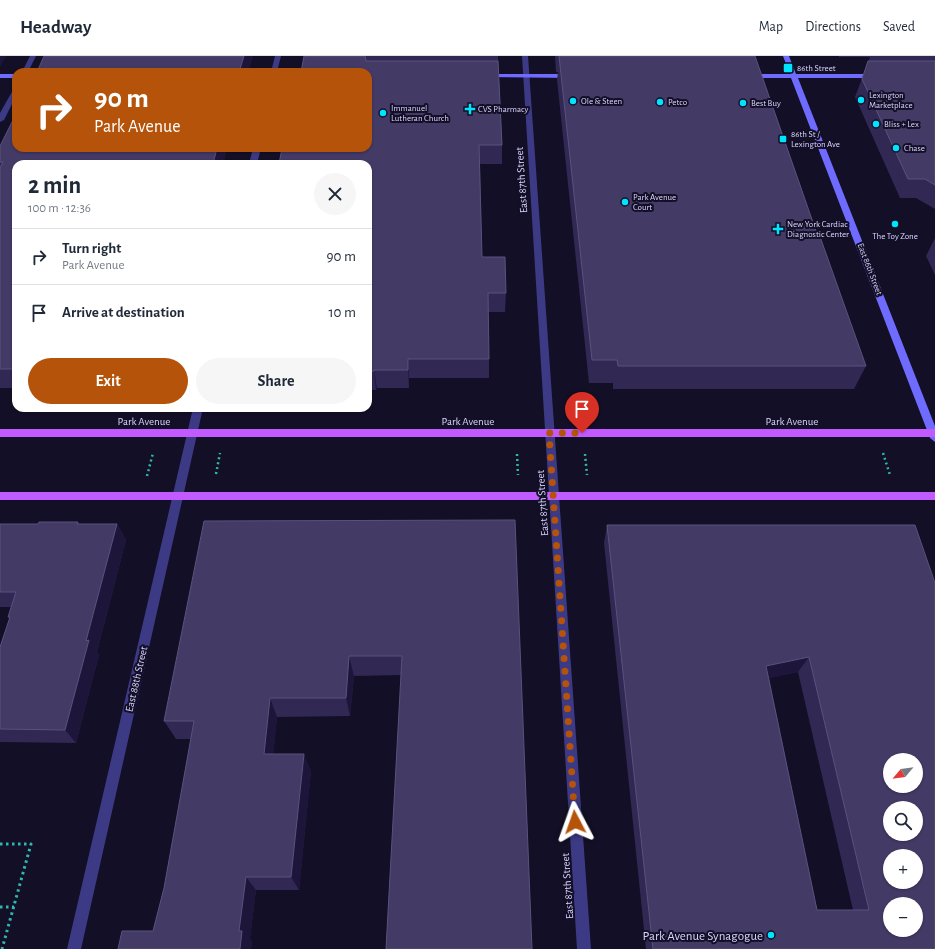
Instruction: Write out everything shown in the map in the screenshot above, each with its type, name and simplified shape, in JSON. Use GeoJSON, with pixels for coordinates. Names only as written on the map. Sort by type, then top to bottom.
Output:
{"type":"FeatureCollection","features":[{"type":"Feature","properties":{"kind":"main road","name":"East 86th Street"},"geometry":{"type":"LineString","coordinates":[[786,56],[934,435]]}},
{"type":"Feature","properties":{"kind":"main road"},"geometry":{"type":"LineString","coordinates":[[0,76],[12,76]]}},
{"type":"Feature","properties":{"kind":"main road"},"geometry":{"type":"LineString","coordinates":[[479,76],[580,76]]}},
{"type":"Feature","properties":{"kind":"main road"},"geometry":{"type":"LineString","coordinates":[[742,76],[881,76]]}},
{"type":"Feature","properties":{"kind":"main road","name":"Park Avenue"},"geometry":{"type":"LineString","coordinates":[[0,433],[934,435]]}},
{"type":"Feature","properties":{"kind":"main road"},"geometry":{"type":"LineString","coordinates":[[0,496],[935,496]]}},
{"type":"Feature","properties":{"kind":"street"},"geometry":{"type":"LineString","coordinates":[[27,68],[33,56]]}},
{"type":"Feature","properties":{"kind":"street"},"geometry":{"type":"LineString","coordinates":[[275,68],[278,56]]}},
{"type":"Feature","properties":{"kind":"street","name":"East 87th Street"},"geometry":{"type":"LineString","coordinates":[[525,56],[584,949]]}},
{"type":"Feature","properties":{"kind":"street"},"geometry":{"type":"LineString","coordinates":[[0,120],[12,98]]}},
{"type":"Feature","properties":{"kind":"street","name":"East 88th Street"},"geometry":{"type":"LineString","coordinates":[[74,949],[197,412]]}},
{"type":"Feature","properties":{"kind":"path"},"geometry":{"type":"LineString","coordinates":[[584,450],[587,475]]}},
{"type":"Feature","properties":{"kind":"path"},"geometry":{"type":"LineString","coordinates":[[147,476],[154,451]]}},
{"type":"Feature","properties":{"kind":"path"},"geometry":{"type":"LineString","coordinates":[[216,474],[221,451]]}},
{"type":"Feature","properties":{"kind":"path"},"geometry":{"type":"LineString","coordinates":[[882,451],[890,476]]}},
{"type":"Feature","properties":{"kind":"path"},"geometry":{"type":"LineString","coordinates":[[517,452],[518,475]]}},
{"type":"Feature","properties":{"kind":"path"},"geometry":{"type":"LineString","coordinates":[[0,844],[31,844],[2,949]]}},
{"type":"Feature","properties":{"kind":"path"},"geometry":{"type":"LineString","coordinates":[[0,907],[14,907]]}},
{"type":"Feature","properties":{"kind":"building"},"geometry":{"type":"Polygon","coordinates":[[[44,56],[244,56],[240,68],[39,68],[44,56]]]}},
{"type":"Feature","properties":{"kind":"building"},"geometry":{"type":"Polygon","coordinates":[[[304,56],[365,56],[366,61],[498,61],[502,145],[479,145],[482,257],[505,257],[506,293],[488,293],[489,359],[408,359],[408,370],[372,371],[372,160],[280,160],[281,152],[372,152],[372,68],[302,68],[304,56]]]}},
{"type":"Feature","properties":{"kind":"building"},"geometry":{"type":"Polygon","coordinates":[[[559,56],[755,56],[816,231],[818,231],[866,366],[618,366],[617,360],[592,360],[559,56]]]}},
{"type":"Feature","properties":{"kind":"building"},"geometry":{"type":"Polygon","coordinates":[[[868,61],[935,61],[935,185],[925,179],[908,179],[862,79],[868,61]]]}},
{"type":"Feature","properties":{"kind":"building"},"geometry":{"type":"Polygon","coordinates":[[[12,122],[12,152],[216,152],[214,160],[12,160],[12,369],[0,369],[0,168],[3,162],[0,162],[0,146],[12,122]]]}},
{"type":"Feature","properties":{"kind":"building"},"geometry":{"type":"Polygon","coordinates":[[[515,520],[532,949],[386,949],[402,656],[349,656],[346,698],[270,698],[264,754],[304,754],[291,877],[246,877],[239,931],[242,931],[240,949],[118,949],[122,931],[153,931],[164,888],[194,721],[164,721],[204,521],[515,520]]]}},
{"type":"Feature","properties":{"kind":"building"},"geometry":{"type":"Polygon","coordinates":[[[39,522],[117,524],[86,641],[89,640],[65,730],[0,729],[0,647],[10,617],[8,617],[16,592],[0,592],[0,524],[38,524],[39,522]]]}},
{"type":"Feature","properties":{"kind":"building"},"geometry":{"type":"Polygon","coordinates":[[[607,525],[915,525],[935,583],[935,949],[653,949],[607,525]],[[809,657],[766,666],[817,910],[869,910],[809,657]]]}},
{"type":"Feature","properties":{"kind":"place","name":"86th Street"},"geometry":{"type":"Point","coordinates":[788,68]}},
{"type":"Feature","properties":{"kind":"place","name":"Lexington Marketplace"},"geometry":{"type":"Point","coordinates":[861,100]}},
{"type":"Feature","properties":{"kind":"place","name":"Ole & Steen"},"geometry":{"type":"Point","coordinates":[573,101]}},
{"type":"Feature","properties":{"kind":"place","name":"Petco"},"geometry":{"type":"Point","coordinates":[660,102]}},
{"type":"Feature","properties":{"kind":"place","name":"Best Buy"},"geometry":{"type":"Point","coordinates":[743,103]}},
{"type":"Feature","properties":{"kind":"place","name":"CVS Pharmacy"},"geometry":{"type":"Point","coordinates":[470,109]}},
{"type":"Feature","properties":{"kind":"place","name":"Immanuel Lutheran Church"},"geometry":{"type":"Point","coordinates":[383,113]}},
{"type":"Feature","properties":{"kind":"place","name":"Bliss + Lex"},"geometry":{"type":"Point","coordinates":[876,124]}},
{"type":"Feature","properties":{"kind":"place","name":"86th St / Lexington Ave"},"geometry":{"type":"Point","coordinates":[783,139]}},
{"type":"Feature","properties":{"kind":"place","name":"Chase"},"geometry":{"type":"Point","coordinates":[896,148]}},
{"type":"Feature","properties":{"kind":"place","name":"Park Avenue Court"},"geometry":{"type":"Point","coordinates":[625,202]}},
{"type":"Feature","properties":{"kind":"place","name":"The Toy Zone"},"geometry":{"type":"Point","coordinates":[895,224]}},
{"type":"Feature","properties":{"kind":"place","name":"New York Cardiac Diagnostic Center"},"geometry":{"type":"Point","coordinates":[778,229]}},
{"type":"Feature","properties":{"kind":"place","name":"Park Avenue Synagogue"},"geometry":{"type":"Point","coordinates":[771,935]}},
{"type":"Feature","properties":{"kind":"route"},"geometry":{"type":"LineString","coordinates":[[575,822],[549,433],[582,433]]}}]}
